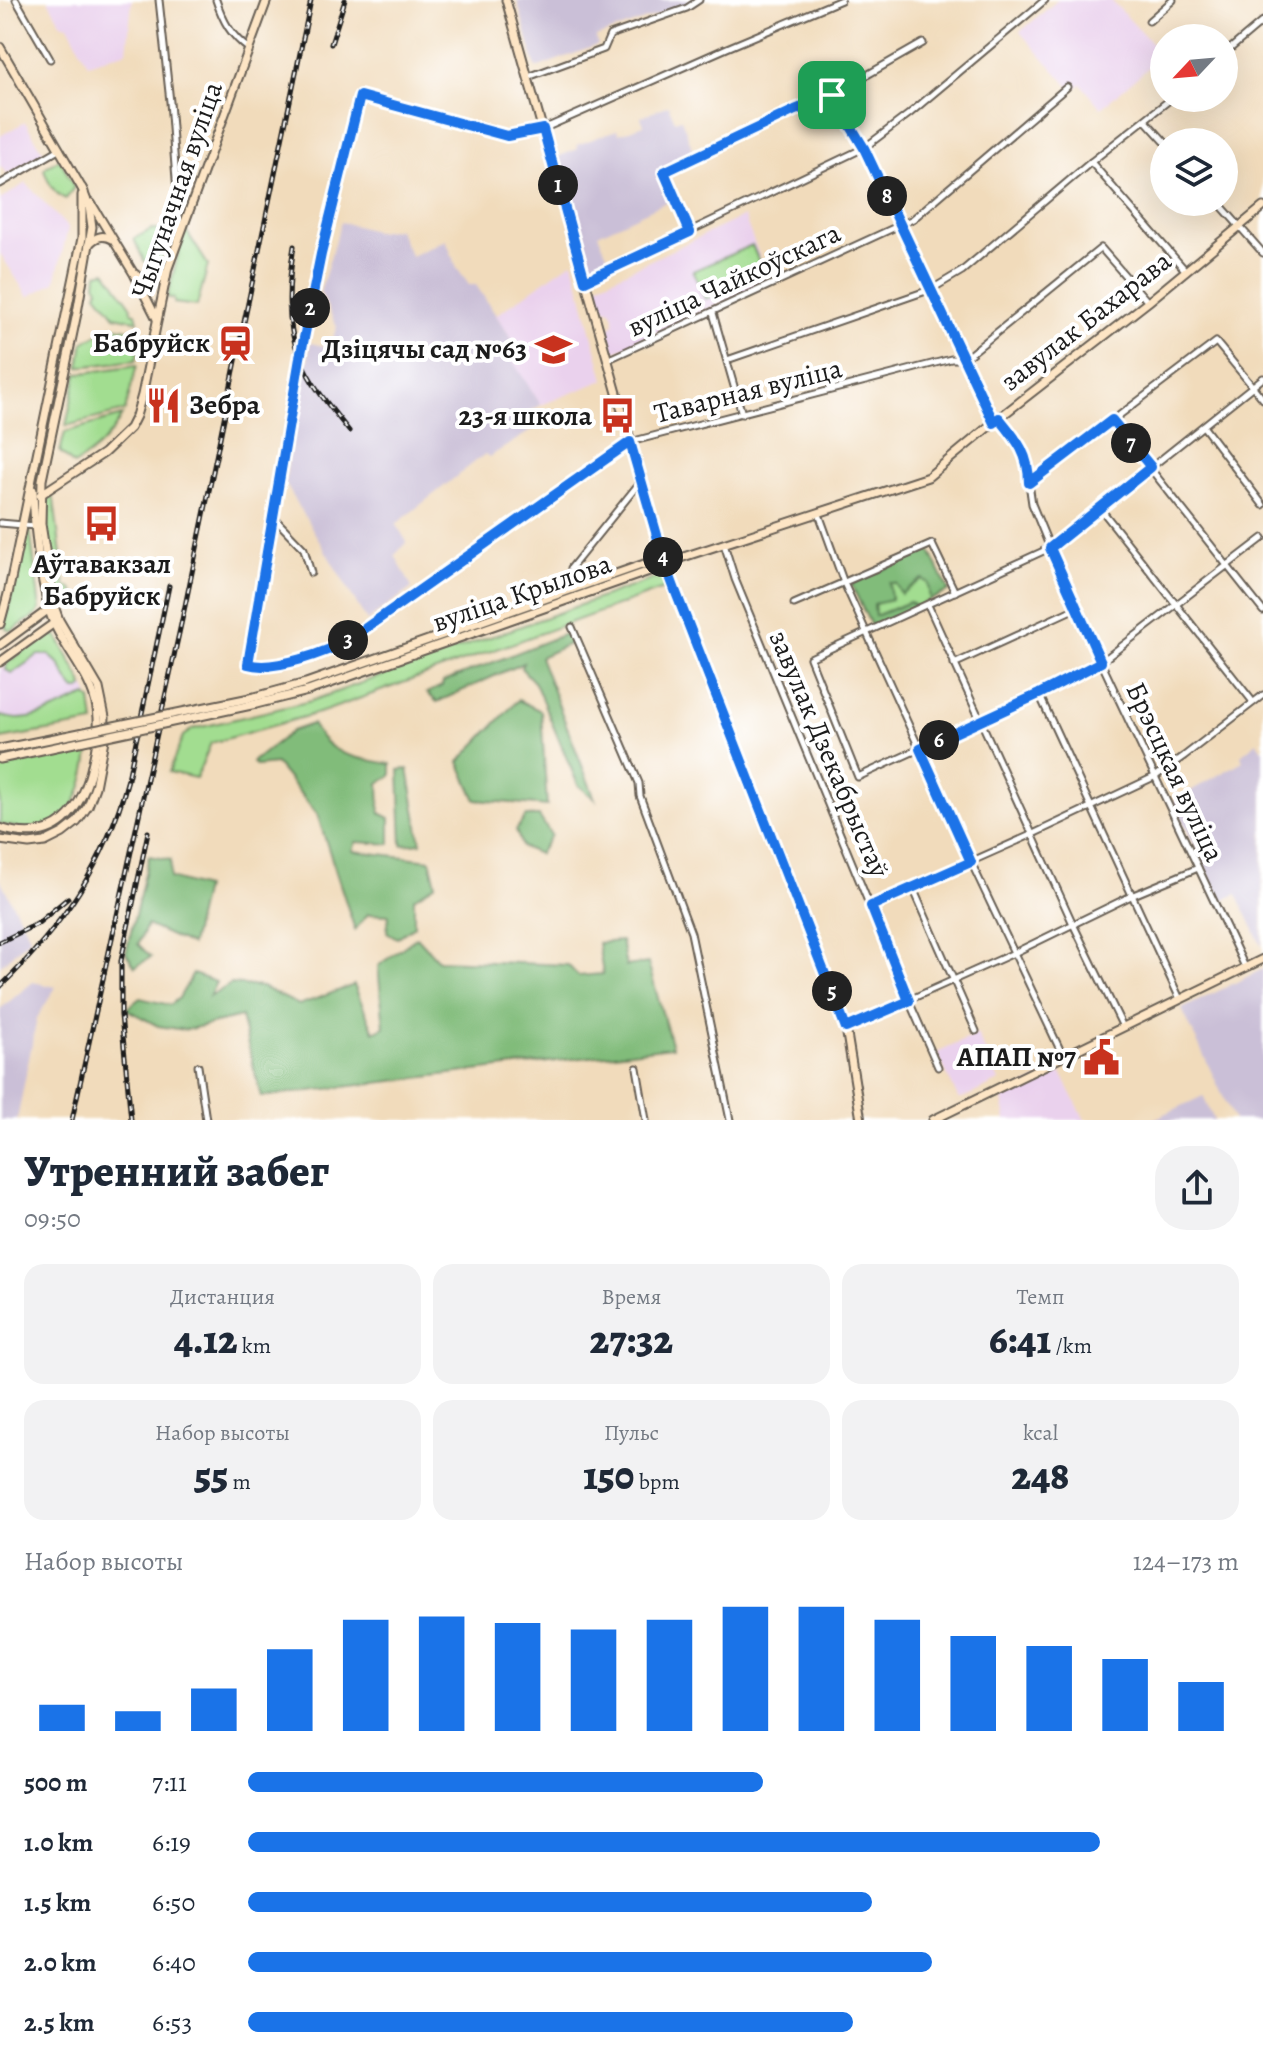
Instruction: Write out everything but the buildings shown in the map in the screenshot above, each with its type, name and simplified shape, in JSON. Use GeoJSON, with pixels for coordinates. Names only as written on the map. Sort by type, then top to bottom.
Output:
{"type":"FeatureCollection","features":[{"type":"Feature","properties":{"kind":"main road","name":"Чыгуначная вуліца"},"geometry":{"type":"LineString","coordinates":[[40,495],[104,453],[130,428],[136,416],[168,268],[267,0]]}},
{"type":"Feature","properties":{"kind":"main road"},"geometry":{"type":"LineString","coordinates":[[506,0],[665,563],[846,1028],[861,1120]]}},
{"type":"Feature","properties":{"kind":"main road"},"geometry":{"type":"LineString","coordinates":[[0,47],[134,274],[157,319]]}},
{"type":"Feature","properties":{"kind":"main road"},"geometry":{"type":"LineString","coordinates":[[0,624],[82,238],[82,188]]}},
{"type":"Feature","properties":{"kind":"main road"},"geometry":{"type":"LineString","coordinates":[[38,526],[40,495],[89,244],[91,214],[82,188]]}},
{"type":"Feature","properties":{"kind":"main road","name":"завулак Бахарава"},"geometry":{"type":"LineString","coordinates":[[665,563],[928,477],[1263,207]]}},
{"type":"Feature","properties":{"kind":"main road"},"geometry":{"type":"LineString","coordinates":[[89,244],[100,236],[114,240]]}},
{"type":"Feature","properties":{"kind":"main road"},"geometry":{"type":"LineString","coordinates":[[134,274],[152,282],[161,279],[168,268]]}},
{"type":"Feature","properties":{"kind":"main road"},"geometry":{"type":"LineString","coordinates":[[0,828],[29,834],[63,822],[74,811],[85,791],[98,741],[95,699],[51,608],[32,480]]}},
{"type":"Feature","properties":{"kind":"main road","name":"вуліца Крылова"},"geometry":{"type":"LineString","coordinates":[[1,749],[65,740],[255,700],[650,562],[665,563]]}},
{"type":"Feature","properties":{"kind":"main road"},"geometry":{"type":"LineString","coordinates":[[0,645],[51,608]]}},
{"type":"Feature","properties":{"kind":"main road"},"geometry":{"type":"LineString","coordinates":[[0,662],[57,621]]}},
{"type":"Feature","properties":{"kind":"main road"},"geometry":{"type":"LineString","coordinates":[[0,840],[29,844],[45,842],[63,833],[77,822],[88,806],[95,787],[104,740],[103,701],[93,675],[57,621]]}},
{"type":"Feature","properties":{"kind":"main road","name":"вуліца Крылова"},"geometry":{"type":"LineString","coordinates":[[2,759],[65,740]]}},
{"type":"Feature","properties":{"kind":"main road"},"geometry":{"type":"LineString","coordinates":[[933,1120],[1263,959]]}},
{"type":"Feature","properties":{"kind":"street"},"geometry":{"type":"LineString","coordinates":[[16,0],[50,59]]}},
{"type":"Feature","properties":{"kind":"street"},"geometry":{"type":"LineString","coordinates":[[159,0],[180,232]]}},
{"type":"Feature","properties":{"kind":"street"},"geometry":{"type":"LineString","coordinates":[[216,0],[235,39],[249,49]]}},
{"type":"Feature","properties":{"kind":"street"},"geometry":{"type":"LineString","coordinates":[[528,77],[604,49],[610,35],[687,8],[699,0]]}},
{"type":"Feature","properties":{"kind":"street"},"geometry":{"type":"LineString","coordinates":[[543,129],[841,0]]}},
{"type":"Feature","properties":{"kind":"street"},"geometry":{"type":"LineString","coordinates":[[585,281],[864,148],[1045,0]]}},
{"type":"Feature","properties":{"kind":"street"},"geometry":{"type":"LineString","coordinates":[[1149,21],[1173,0]]}},
{"type":"Feature","properties":{"kind":"street"},"geometry":{"type":"LineString","coordinates":[[1238,42],[1263,21]]}},
{"type":"Feature","properties":{"kind":"street"},"geometry":{"type":"LineString","coordinates":[[690,232],[664,172],[832,95],[923,43]]}},
{"type":"Feature","properties":{"kind":"street","name":"вуліца Чайкоўскага"},"geometry":{"type":"LineString","coordinates":[[607,360],[913,219],[1067,87]]}},
{"type":"Feature","properties":{"kind":"street","name":"Брэсцкая вуліца"},"geometry":{"type":"LineString","coordinates":[[832,95],[864,148],[996,420],[1020,444],[1029,466],[1032,504],[1050,548],[1245,967]]}},
{"type":"Feature","properties":{"kind":"street","name":"Таварная вуліца"},"geometry":{"type":"LineString","coordinates":[[543,129],[507,136],[360,96],[321,254],[302,348],[248,664],[256,667],[299,660],[337,647],[630,442],[951,359],[964,359],[1101,248],[1148,302]]}},
{"type":"Feature","properties":{"kind":"street"},"geometry":{"type":"LineString","coordinates":[[727,360],[932,289],[962,271],[1155,112]]}},
{"type":"Feature","properties":{"kind":"street"},"geometry":{"type":"LineString","coordinates":[[1145,120],[1152,128]]}},
{"type":"Feature","properties":{"kind":"street"},"geometry":{"type":"LineString","coordinates":[[0,184],[60,149]]}},
{"type":"Feature","properties":{"kind":"street"},"geometry":{"type":"LineString","coordinates":[[1091,162],[1186,271]]}},
{"type":"Feature","properties":{"kind":"street"},"geometry":{"type":"LineString","coordinates":[[177,200],[183,204],[191,202]]}},
{"type":"Feature","properties":{"kind":"street"},"geometry":{"type":"LineString","coordinates":[[1230,216],[1263,253]]}},
{"type":"Feature","properties":{"kind":"street"},"geometry":{"type":"LineString","coordinates":[[713,313],[742,414]]}},
{"type":"Feature","properties":{"kind":"street"},"geometry":{"type":"LineString","coordinates":[[1029,483],[1216,342],[1263,399]]}},
{"type":"Feature","properties":{"kind":"street"},"geometry":{"type":"LineString","coordinates":[[1263,378],[1050,548],[810,658],[858,777],[1039,694],[1101,662],[1263,538]]}},
{"type":"Feature","properties":{"kind":"street"},"geometry":{"type":"LineString","coordinates":[[1112,420],[1263,611]]}},
{"type":"Feature","properties":{"kind":"street"},"geometry":{"type":"LineString","coordinates":[[1203,426],[1263,505]]}},
{"type":"Feature","properties":{"kind":"street"},"geometry":{"type":"LineString","coordinates":[[571,568],[641,481]]}},
{"type":"Feature","properties":{"kind":"street"},"geometry":{"type":"LineString","coordinates":[[1100,508],[1253,702]]}},
{"type":"Feature","properties":{"kind":"street"},"geometry":{"type":"LineString","coordinates":[[819,514],[844,583],[1063,1056]]}},
{"type":"Feature","properties":{"kind":"street"},"geometry":{"type":"LineString","coordinates":[[274,518],[304,549],[311,573]]}},
{"type":"Feature","properties":{"kind":"street"},"geometry":{"type":"LineString","coordinates":[[0,523],[38,526]]}},
{"type":"Feature","properties":{"kind":"street","name":"завулак Дзекабрыстаў"},"geometry":{"type":"LineString","coordinates":[[724,544],[735,579],[938,1067]]}},
{"type":"Feature","properties":{"kind":"street"},"geometry":{"type":"LineString","coordinates":[[794,604],[932,544],[955,592]]}},
{"type":"Feature","properties":{"kind":"street"},"geometry":{"type":"LineString","coordinates":[[928,605],[1123,1027]]}},
{"type":"Feature","properties":{"kind":"street"},"geometry":{"type":"LineString","coordinates":[[954,664],[1076,608]]}},
{"type":"Feature","properties":{"kind":"street"},"geometry":{"type":"LineString","coordinates":[[572,627],[639,783],[640,796],[691,933],[730,1120]]}},
{"type":"Feature","properties":{"kind":"street"},"geometry":{"type":"LineString","coordinates":[[1039,694],[1180,999]]}},
{"type":"Feature","properties":{"kind":"street"},"geometry":{"type":"LineString","coordinates":[[871,906],[1156,776],[1263,695]]}},
{"type":"Feature","properties":{"kind":"street"},"geometry":{"type":"LineString","coordinates":[[846,1028],[1198,868]]}},
{"type":"Feature","properties":{"kind":"street"},"geometry":{"type":"LineString","coordinates":[[913,888],[976,1031]]}},
{"type":"Feature","properties":{"kind":"street"},"geometry":{"type":"LineString","coordinates":[[198,1066],[206,1120]]}},
{"type":"Feature","properties":{"kind":"street"},"geometry":{"type":"LineString","coordinates":[[637,1068],[646,1120]]}},
{"type":"Feature","properties":{"kind":"shaded area"},"geometry":{"type":"Polygon","coordinates":[[[48,0],[132,0],[127,51],[88,64],[68,25],[61,23],[48,0]]]}},
{"type":"Feature","properties":{"kind":"shaded area"},"geometry":{"type":"Polygon","coordinates":[[[517,0],[689,0],[689,4],[596,37],[598,45],[536,68],[517,0]]]}},
{"type":"Feature","properties":{"kind":"shaded area"},"geometry":{"type":"Polygon","coordinates":[[[1058,0],[1111,0],[1150,41],[1150,66],[1101,108],[1081,84],[1072,90],[1020,32],[1058,0]]]}},
{"type":"Feature","properties":{"kind":"shaded area"},"geometry":{"type":"Polygon","coordinates":[[[668,105],[675,121],[681,119],[695,155],[661,171],[673,199],[598,234],[610,261],[589,270],[557,157],[578,149],[577,145],[617,130],[619,134],[644,125],[641,117],[668,105]]]}},
{"type":"Feature","properties":{"kind":"shaded area"},"geometry":{"type":"Polygon","coordinates":[[[25,122],[44,153],[7,175],[0,165],[0,136],[25,122]]]}},
{"type":"Feature","properties":{"kind":"shaded area"},"geometry":{"type":"Polygon","coordinates":[[[26,183],[68,228],[55,282],[28,297],[0,253],[0,200],[26,183]]]}},
{"type":"Feature","properties":{"kind":"shaded area"},"geometry":{"type":"Polygon","coordinates":[[[744,216],[769,281],[614,352],[608,329],[614,324],[614,316],[611,310],[602,307],[596,286],[744,216]]]}},
{"type":"Feature","properties":{"kind":"shaded area"},"geometry":{"type":"Polygon","coordinates":[[[341,222],[378,232],[398,229],[411,256],[446,240],[456,266],[469,285],[476,285],[515,344],[506,351],[541,405],[527,413],[537,427],[489,457],[485,454],[396,524],[407,542],[395,555],[412,588],[367,621],[285,483],[302,367],[308,361],[310,343],[324,346],[331,342],[337,327],[320,292],[341,222]]]}},
{"type":"Feature","properties":{"kind":"shaded area"},"geometry":{"type":"Polygon","coordinates":[[[573,261],[604,380],[541,405],[505,351],[515,344],[496,315],[573,261]]]}},
{"type":"Feature","properties":{"kind":"shaded area"},"geometry":{"type":"Polygon","coordinates":[[[43,654],[55,658],[72,687],[83,687],[82,682],[90,698],[83,697],[49,714],[35,717],[15,720],[0,716],[0,669],[5,665],[5,669],[14,672],[43,654]]]}},
{"type":"Feature","properties":{"kind":"shaded area"},"geometry":{"type":"Polygon","coordinates":[[[1257,742],[1263,751],[1262,947],[1237,894],[1221,901],[1173,801],[1243,761],[1241,755],[1257,742]]]}},
{"type":"Feature","properties":{"kind":"shaded area"},"geometry":{"type":"Polygon","coordinates":[[[0,879],[30,938],[0,966],[0,879]]]}},
{"type":"Feature","properties":{"kind":"shaded area"},"geometry":{"type":"Polygon","coordinates":[[[1263,969],[1263,1120],[1234,1120],[1182,1009],[1263,969]]]}},
{"type":"Feature","properties":{"kind":"shaded area"},"geometry":{"type":"Polygon","coordinates":[[[33,982],[56,987],[37,1018],[17,1120],[0,1120],[0,1009],[33,982]]]}},
{"type":"Feature","properties":{"kind":"shaded area"},"geometry":{"type":"Polygon","coordinates":[[[977,1034],[999,1081],[959,1100],[937,1053],[977,1034]]]}},
{"type":"Feature","properties":{"kind":"shaded area"},"geometry":{"type":"Polygon","coordinates":[[[1059,1069],[1085,1120],[1006,1120],[1002,1098],[1059,1069]]]}},
{"type":"Feature","properties":{"kind":"shaded area"},"geometry":{"type":"Polygon","coordinates":[[[1203,1096],[1214,1120],[1152,1120],[1167,1113],[1203,1096]]]}},
{"type":"Feature","properties":{"kind":"green space"},"geometry":{"type":"Polygon","coordinates":[[[60,159],[74,187],[66,199],[52,187],[44,170],[60,159]]]}},
{"type":"Feature","properties":{"kind":"green space"},"geometry":{"type":"Polygon","coordinates":[[[152,229],[170,232],[159,266],[144,261],[134,239],[152,229]]]}},
{"type":"Feature","properties":{"kind":"green space"},"geometry":{"type":"Polygon","coordinates":[[[184,232],[187,232],[208,265],[197,306],[174,303],[174,299],[167,297],[184,232]]]}},
{"type":"Feature","properties":{"kind":"green space"},"geometry":{"type":"Polygon","coordinates":[[[752,245],[764,273],[705,299],[693,271],[752,245]]]}},
{"type":"Feature","properties":{"kind":"green space"},"geometry":{"type":"Polygon","coordinates":[[[106,271],[132,312],[136,313],[138,321],[115,316],[97,293],[97,273],[106,271]]]}},
{"type":"Feature","properties":{"kind":"green space"},"geometry":{"type":"Polygon","coordinates":[[[112,326],[136,331],[142,336],[136,360],[79,367],[83,343],[112,326]]]}},
{"type":"Feature","properties":{"kind":"green space"},"geometry":{"type":"Polygon","coordinates":[[[137,365],[125,411],[66,426],[77,374],[137,365]]]}},
{"type":"Feature","properties":{"kind":"green space"},"geometry":{"type":"Polygon","coordinates":[[[122,416],[101,444],[74,465],[60,452],[65,432],[122,416]]]}},
{"type":"Feature","properties":{"kind":"green space"},"geometry":{"type":"Polygon","coordinates":[[[50,493],[54,500],[65,586],[75,594],[71,601],[63,605],[59,603],[45,513],[50,493]]]}},
{"type":"Feature","properties":{"kind":"green space"},"geometry":{"type":"Polygon","coordinates":[[[26,528],[30,530],[40,609],[11,631],[6,629],[5,623],[26,528]]]}},
{"type":"Feature","properties":{"kind":"green space"},"geometry":{"type":"Polygon","coordinates":[[[929,549],[949,591],[930,600],[928,583],[922,579],[901,594],[895,583],[889,583],[891,600],[874,604],[875,616],[910,602],[915,607],[871,626],[851,584],[929,549]]]}},
{"type":"Feature","properties":{"kind":"green space"},"geometry":{"type":"Polygon","coordinates":[[[653,579],[663,579],[669,587],[325,711],[211,743],[196,778],[169,772],[183,736],[193,729],[311,701],[653,579]]]}},
{"type":"Feature","properties":{"kind":"green space"},"geometry":{"type":"Polygon","coordinates":[[[922,579],[928,583],[930,600],[915,607],[910,602],[875,616],[874,604],[891,600],[889,583],[922,579]]]}},
{"type":"Feature","properties":{"kind":"green space"},"geometry":{"type":"Polygon","coordinates":[[[50,633],[57,636],[82,682],[80,690],[72,687],[59,664],[49,655],[38,655],[11,673],[5,669],[8,662],[50,633]]]}},
{"type":"Feature","properties":{"kind":"green space"},"geometry":{"type":"Polygon","coordinates":[[[567,633],[573,642],[540,657],[595,799],[578,785],[535,683],[521,668],[523,663],[437,702],[427,693],[442,686],[443,682],[567,633]]]}},
{"type":"Feature","properties":{"kind":"green space"},"geometry":{"type":"Polygon","coordinates":[[[87,696],[91,700],[94,723],[0,739],[0,716],[19,719],[37,716],[87,696]]]}},
{"type":"Feature","properties":{"kind":"green space"},"geometry":{"type":"Polygon","coordinates":[[[518,700],[541,711],[547,806],[476,800],[459,762],[518,700]]]}},
{"type":"Feature","properties":{"kind":"green space"},"geometry":{"type":"Polygon","coordinates":[[[312,724],[327,744],[336,750],[356,758],[391,764],[391,776],[379,783],[380,813],[390,818],[390,844],[356,842],[353,851],[430,860],[436,884],[414,898],[414,926],[397,938],[387,932],[389,915],[368,914],[355,930],[317,814],[276,764],[257,766],[252,762],[292,731],[312,724]]]}},
{"type":"Feature","properties":{"kind":"green space"},"geometry":{"type":"Polygon","coordinates":[[[89,751],[78,796],[65,815],[39,828],[0,824],[0,767],[89,751]]]}},
{"type":"Feature","properties":{"kind":"green space"},"geometry":{"type":"Polygon","coordinates":[[[408,769],[421,843],[402,845],[399,770],[408,769]]]}},
{"type":"Feature","properties":{"kind":"green space"},"geometry":{"type":"Polygon","coordinates":[[[526,816],[539,816],[551,835],[539,854],[522,847],[516,830],[526,816]]]}},
{"type":"Feature","properties":{"kind":"green space"},"geometry":{"type":"Polygon","coordinates":[[[149,856],[171,860],[170,878],[204,888],[191,945],[147,925],[138,944],[151,957],[135,967],[126,953],[149,856]]]}},
{"type":"Feature","properties":{"kind":"green space"},"geometry":{"type":"Polygon","coordinates":[[[417,937],[438,960],[568,965],[578,976],[603,974],[598,943],[621,941],[626,966],[648,963],[672,1047],[261,1097],[241,1017],[185,1030],[158,1026],[126,1009],[140,998],[170,1005],[179,998],[193,974],[216,982],[209,997],[231,984],[262,987],[299,1005],[354,985],[374,1032],[384,1027],[378,966],[417,937]]]}},
{"type":"Feature","properties":{"kind":"railway"},"geometry":{"type":"LineString","coordinates":[[72,1120],[185,606],[311,0]]}},
{"type":"Feature","properties":{"kind":"railway"},"geometry":{"type":"LineString","coordinates":[[331,44],[345,0]]}},
{"type":"Feature","properties":{"kind":"railway"},"geometry":{"type":"LineString","coordinates":[[294,246],[289,303],[295,345],[310,378],[349,431]]}},
{"type":"Feature","properties":{"kind":"railway"},"geometry":{"type":"LineString","coordinates":[[0,987],[43,941],[79,892],[119,810],[169,586]]}},
{"type":"Feature","properties":{"kind":"railway"},"geometry":{"type":"LineString","coordinates":[[131,1120],[121,1015],[121,961],[148,832]]}},
{"type":"Feature","properties":{"kind":"railway"},"geometry":{"type":"LineString","coordinates":[[0,942],[37,924],[68,898]]}},
{"type":"Feature","properties":{"kind":"place","name":"Бабруйск"},"geometry":{"type":"Point","coordinates":[236,343]}},
{"type":"Feature","properties":{"kind":"place","name":"Дзіцячы сад №63"},"geometry":{"type":"Point","coordinates":[553,349]}},
{"type":"Feature","properties":{"kind":"place","name":"Зебра"},"geometry":{"type":"Point","coordinates":[163,405]}},
{"type":"Feature","properties":{"kind":"place","name":"23-я школа"},"geometry":{"type":"Point","coordinates":[618,416]}},
{"type":"Feature","properties":{"kind":"place","name":"Аўтавакзал Бабруйск"},"geometry":{"type":"Point","coordinates":[102,524]}},
{"type":"Feature","properties":{"kind":"place","name":"АПАП №7"},"geometry":{"type":"Point","coordinates":[1102,1057]}},
{"type":"Feature","properties":{"kind":"route"},"geometry":{"type":"LineString","coordinates":[[832,95],[864,148],[994,423],[999,418],[1020,444],[1029,466],[1029,483],[1112,420],[1151,467],[1050,548],[1101,662],[920,749],[971,862],[871,906],[909,1001],[846,1028],[665,563],[630,442],[337,647],[299,660],[256,667],[248,664],[300,358],[321,254],[360,96],[507,136],[543,129],[585,281],[690,232],[664,172],[832,95]]}}]}
